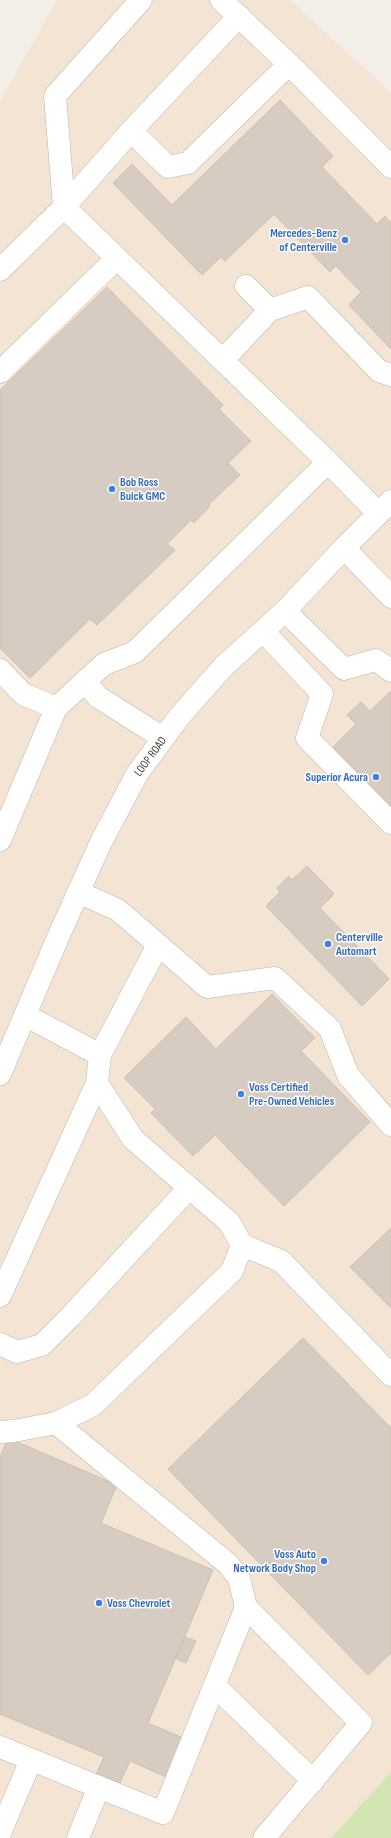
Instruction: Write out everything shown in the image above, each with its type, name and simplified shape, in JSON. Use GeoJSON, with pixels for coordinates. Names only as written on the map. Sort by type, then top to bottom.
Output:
{"type":"FeatureCollection","features":[{"type":"Feature","properties":{"kind":"street"},"geometry":{"type":"LineString","coordinates":[[141,0],[55,96],[64,207],[116,259],[328,462],[385,507]]}},
{"type":"Feature","properties":{"kind":"street"},"geometry":{"type":"LineString","coordinates":[[221,0],[289,64],[391,167]]}},
{"type":"Feature","properties":{"kind":"street"},"geometry":{"type":"LineString","coordinates":[[0,270],[64,207],[131,131],[239,16]]}},
{"type":"Feature","properties":{"kind":"street"},"geometry":{"type":"LineString","coordinates":[[131,131],[168,167],[188,163],[289,64]]}},
{"type":"Feature","properties":{"kind":"street"},"geometry":{"type":"LineString","coordinates":[[0,372],[116,259]]}},
{"type":"Feature","properties":{"kind":"street"},"geometry":{"type":"LineString","coordinates":[[246,286],[270,310]]}},
{"type":"Feature","properties":{"kind":"street"},"geometry":{"type":"LineString","coordinates":[[223,360],[270,310],[308,298],[379,371],[391,375]]}},
{"type":"Feature","properties":{"kind":"street"},"geometry":{"type":"LineString","coordinates":[[0,840],[56,708],[104,664],[135,652],[328,462]]}},
{"type":"Feature","properties":{"kind":"street","name":"LOOP ROAD"},"geometry":{"type":"LineString","coordinates":[[2,1066],[102,840],[137,774],[179,717],[224,666],[285,611],[385,507]]}},
{"type":"Feature","properties":{"kind":"street"},"geometry":{"type":"LineString","coordinates":[[344,548],[391,597]]}},
{"type":"Feature","properties":{"kind":"street"},"geometry":{"type":"LineString","coordinates":[[285,611],[344,669],[376,660],[391,671]]}},
{"type":"Feature","properties":{"kind":"street"},"geometry":{"type":"LineString","coordinates":[[263,631],[322,694],[307,738],[391,823]]}},
{"type":"Feature","properties":{"kind":"street"},"geometry":{"type":"LineString","coordinates":[[0,670],[23,694],[56,708]]}},
{"type":"Feature","properties":{"kind":"street"},"geometry":{"type":"LineString","coordinates":[[85,682],[98,697],[163,738]]}},
{"type":"Feature","properties":{"kind":"street"},"geometry":{"type":"LineString","coordinates":[[78,892],[118,910],[207,987],[275,978],[330,1029],[348,1075],[391,1125]]}},
{"type":"Feature","properties":{"kind":"street"},"geometry":{"type":"LineString","coordinates":[[0,1296],[97,1083],[100,1055],[158,945]]}},
{"type":"Feature","properties":{"kind":"street"},"geometry":{"type":"LineString","coordinates":[[25,1015],[100,1055]]}},
{"type":"Feature","properties":{"kind":"street"},"geometry":{"type":"LineString","coordinates":[[97,1083],[133,1139],[229,1222],[242,1246],[281,1261],[391,1375]]}},
{"type":"Feature","properties":{"kind":"street"},"geometry":{"type":"LineString","coordinates":[[0,1344],[17,1352],[42,1344],[69,1318],[189,1188]]}},
{"type":"Feature","properties":{"kind":"street"},"geometry":{"type":"LineString","coordinates":[[0,1432],[14,1431],[56,1423],[93,1404],[232,1272],[242,1246]]}},
{"type":"Feature","properties":{"kind":"street"},"geometry":{"type":"LineString","coordinates":[[56,1423],[228,1564],[239,1578],[246,1607],[361,1723],[264,1838]]}},
{"type":"Feature","properties":{"kind":"street"},"geometry":{"type":"LineString","coordinates":[[0,1748],[163,1813],[246,1607]]}},
{"type":"Feature","properties":{"kind":"street"},"geometry":{"type":"LineString","coordinates":[[215,1686],[312,1781]]}},
{"type":"Feature","properties":{"kind":"street"},"geometry":{"type":"LineString","coordinates":[[0,1833],[31,1760]]}},
{"type":"Feature","properties":{"kind":"street"},"geometry":{"type":"LineString","coordinates":[[78,1838],[99,1787]]}},
{"type":"Feature","properties":{"kind":"shaded area"},"geometry":{"type":"Polygon","coordinates":[[[57,0],[290,0],[391,93],[391,1772],[331,1838],[0,1838],[0,101],[57,0]]]}},
{"type":"Feature","properties":{"kind":"green space"},"geometry":{"type":"Polygon","coordinates":[[[391,1772],[391,1838],[331,1838],[391,1772]]]}},
{"type":"Feature","properties":{"kind":"building","name":"Mercedes-Benz of Centerville"},"geometry":{"type":"Polygon","coordinates":[[[280,100],[333,156],[322,167],[377,224],[385,216],[391,223],[391,349],[349,305],[361,292],[336,266],[330,272],[274,214],[225,261],[221,257],[202,275],[113,183],[132,164],[172,205],[280,100]]]}},
{"type":"Feature","properties":{"kind":"building","name":"Bob Ross Buick GMC"},"geometry":{"type":"Polygon","coordinates":[[[107,287],[223,405],[219,409],[251,441],[228,463],[240,475],[209,504],[210,506],[194,523],[191,520],[167,544],[175,550],[97,625],[90,619],[30,678],[0,648],[0,390],[107,287]]]}},
{"type":"Feature","properties":{"kind":"building","name":"Superior Acura"},"geometry":{"type":"Polygon","coordinates":[[[391,691],[391,807],[333,747],[356,724],[347,715],[361,702],[370,711],[391,691]]]}},
{"type":"Feature","properties":{"kind":"building","name":"Centerville Automart"},"geometry":{"type":"Polygon","coordinates":[[[307,866],[334,894],[320,908],[389,979],[362,1006],[266,906],[280,892],[277,888],[289,876],[292,880],[307,866]]]}},
{"type":"Feature","properties":{"kind":"building","name":"Voss Certified Pre-Owned Vehicles"},"geometry":{"type":"Polygon","coordinates":[[[272,994],[315,1038],[301,1051],[370,1122],[284,1206],[215,1135],[193,1156],[151,1113],[155,1109],[124,1078],[186,1017],[216,1049],[272,994]]]}},
{"type":"Feature","properties":{"kind":"building"},"geometry":{"type":"Polygon","coordinates":[[[391,1228],[391,1308],[350,1267],[391,1228]]]}},
{"type":"Feature","properties":{"kind":"building","name":"Voss Auto Network Body Shop"},"geometry":{"type":"Polygon","coordinates":[[[303,1338],[391,1428],[391,1653],[368,1675],[168,1469],[303,1338]]]}},
{"type":"Feature","properties":{"kind":"building","name":"Voss Chevrolet"},"geometry":{"type":"Polygon","coordinates":[[[8,1438],[117,1485],[101,1523],[213,1570],[148,1723],[183,1738],[166,1777],[130,1761],[119,1785],[96,1775],[104,1757],[0,1714],[0,1457],[8,1438]]]}},
{"type":"Feature","properties":{"kind":"building"},"geometry":{"type":"Polygon","coordinates":[[[185,1637],[196,1641],[186,1663],[175,1658],[185,1637]]]}},
{"type":"Feature","properties":{"kind":"place","name":"Mercedes-Benz of Centerville"},"geometry":{"type":"Point","coordinates":[345,240]}},
{"type":"Feature","properties":{"kind":"place","name":"Bob Ross Buick GMC"},"geometry":{"type":"Point","coordinates":[112,489]}},
{"type":"Feature","properties":{"kind":"place","name":"Superior Acura"},"geometry":{"type":"Point","coordinates":[376,777]}},
{"type":"Feature","properties":{"kind":"place","name":"Centerville Automart"},"geometry":{"type":"Point","coordinates":[328,944]}},
{"type":"Feature","properties":{"kind":"place","name":"Voss Certified Pre-Owned Vehicles"},"geometry":{"type":"Point","coordinates":[241,1094]}},
{"type":"Feature","properties":{"kind":"place","name":"Voss Auto Network Body Shop"},"geometry":{"type":"Point","coordinates":[324,1561]}},
{"type":"Feature","properties":{"kind":"place","name":"Voss Chevrolet"},"geometry":{"type":"Point","coordinates":[99,1603]}}]}
